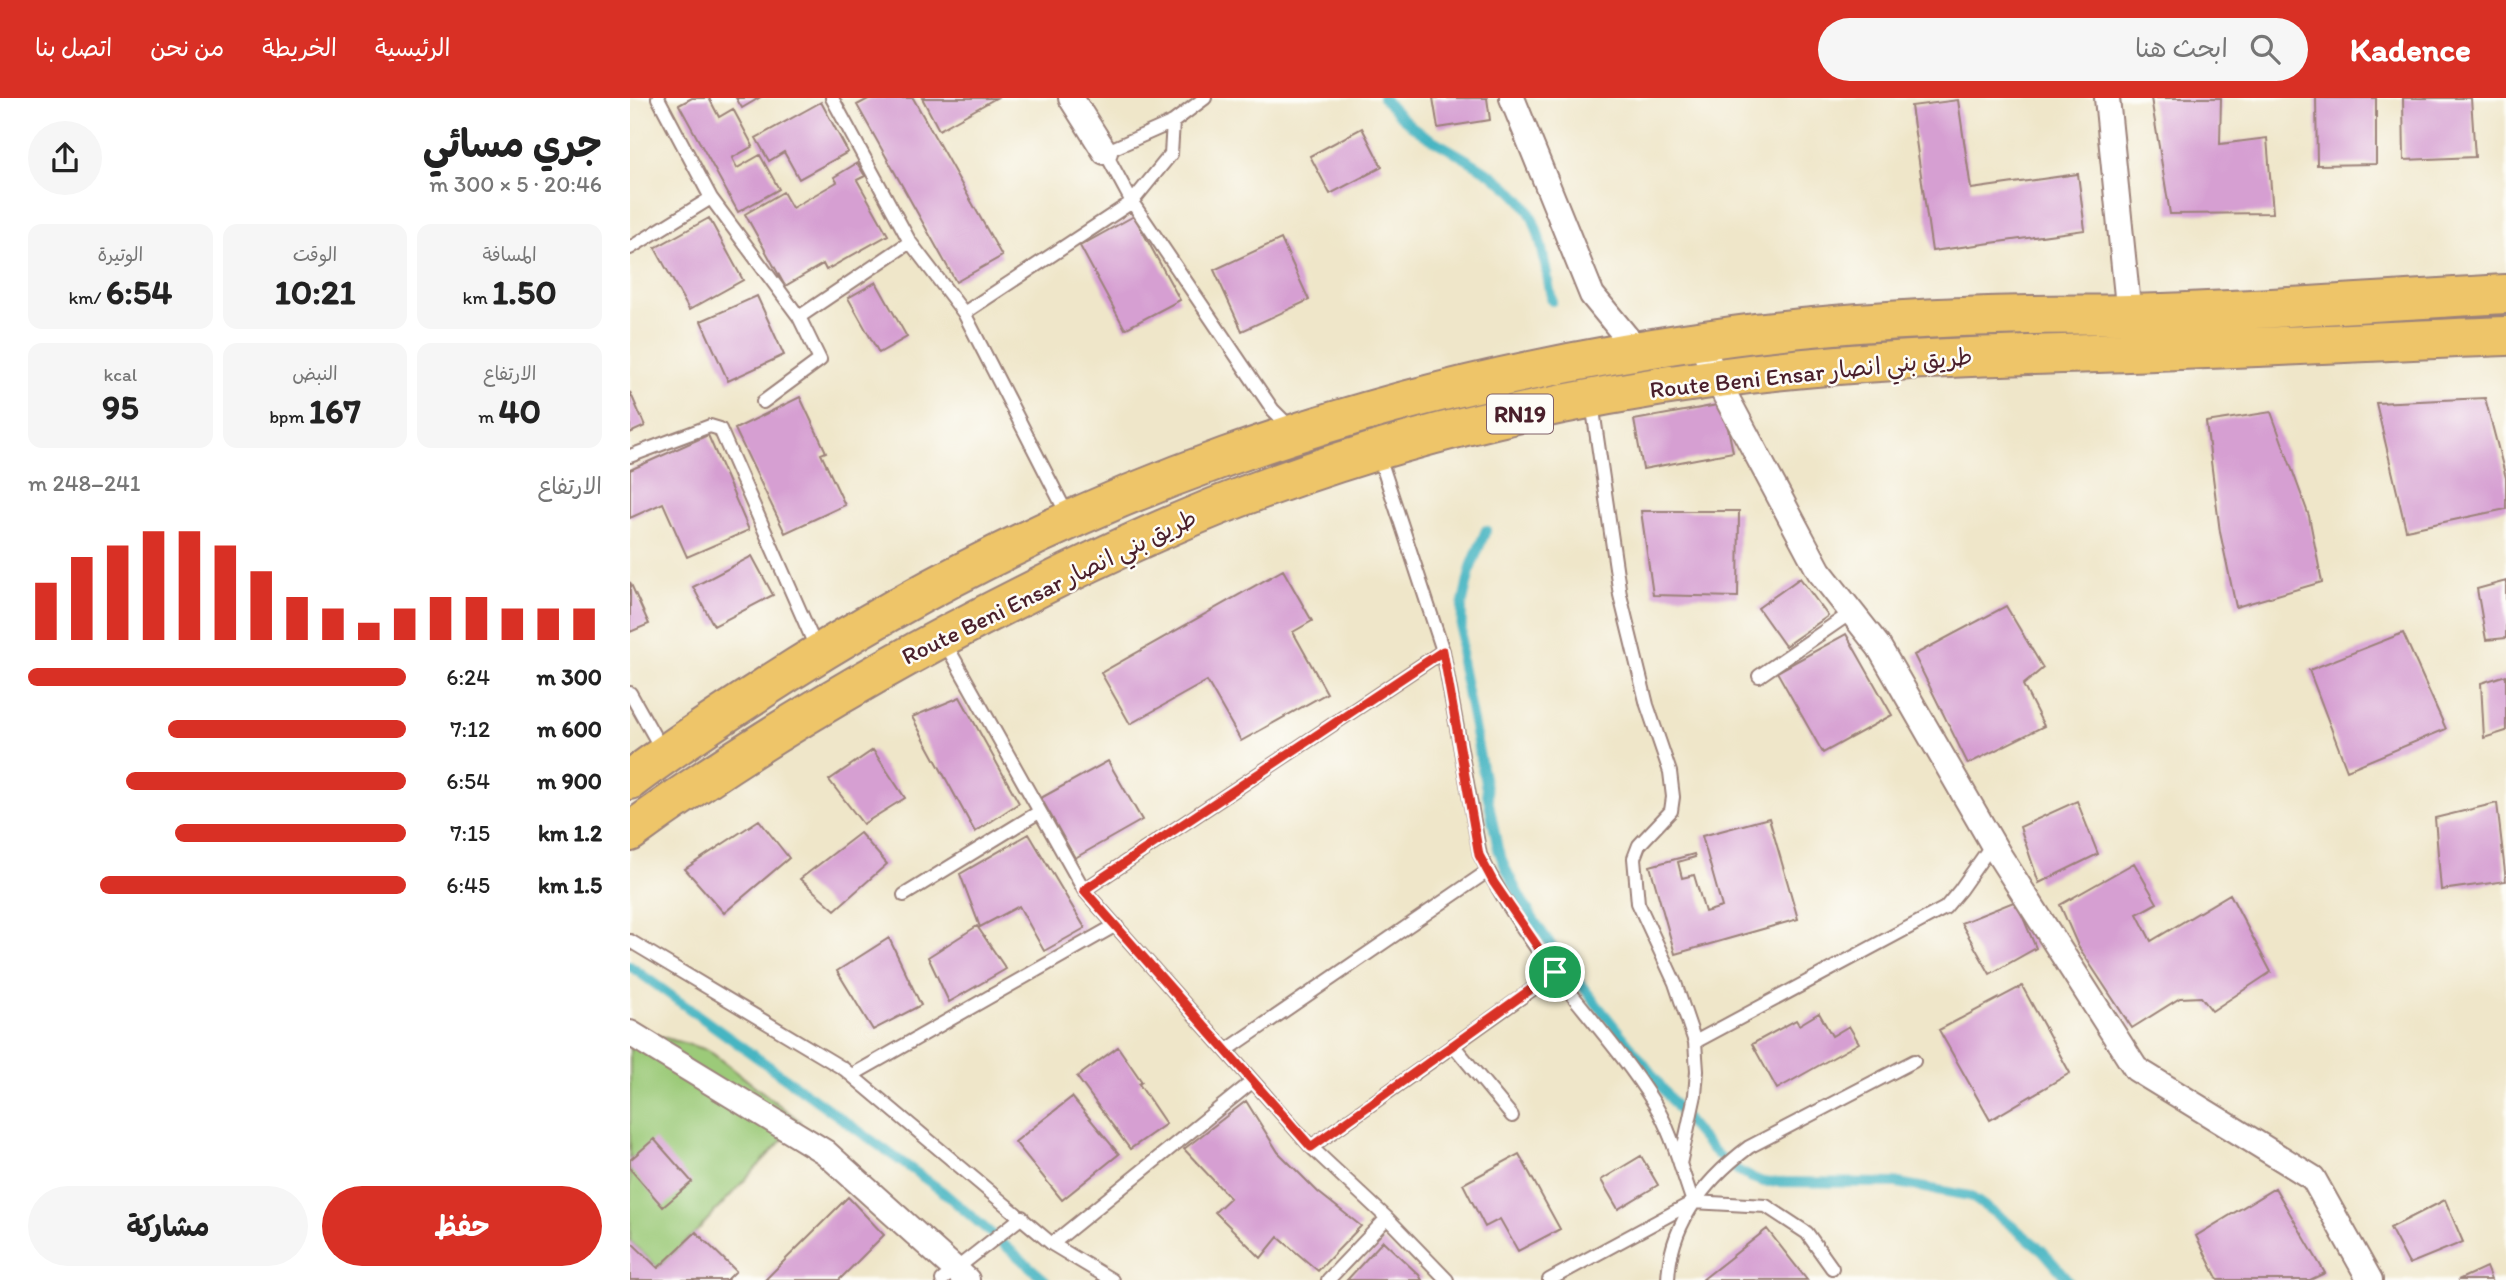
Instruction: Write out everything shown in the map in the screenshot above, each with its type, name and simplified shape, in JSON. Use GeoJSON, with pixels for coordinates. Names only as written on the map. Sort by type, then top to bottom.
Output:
{"type":"FeatureCollection","features":[{"type":"Feature","properties":{"kind":"highway","name":"Route Beni Ensar طريق بني انصار"},"geometry":{"type":"LineString","coordinates":[[630,780],[664,754],[819,652],[961,572],[1069,519],[1189,469],[1294,432],[1465,384],[1580,360],[1700,341],[1834,326],[1932,318],[2129,314],[2506,294]]}},
{"type":"Feature","properties":{"kind":"highway","name":"Route Beni Ensar طريق بني انصار"},"geometry":{"type":"LineString","coordinates":[[630,832],[786,727],[942,637],[1090,562],[1184,519],[1280,482],[1512,416],[1716,378],[1854,364],[1993,355],[2132,352],[2506,336]]}},
{"type":"Feature","properties":{"kind":"highway"},"geometry":{"type":"LineString","coordinates":[[1069,519],[1090,562]]}},
{"type":"Feature","properties":{"kind":"street"},"geometry":{"type":"LineString","coordinates":[[1071,98],[1105,152]]}},
{"type":"Feature","properties":{"kind":"street"},"geometry":{"type":"LineString","coordinates":[[1512,98],[1592,295],[1638,351]]}},
{"type":"Feature","properties":{"kind":"street"},"geometry":{"type":"LineString","coordinates":[[2107,98],[2132,352]]}},
{"type":"Feature","properties":{"kind":"street"},"geometry":{"type":"LineString","coordinates":[[1700,341],[1716,378],[1819,571],[1879,647],[1993,843],[2136,1069],[2313,1178],[2370,1280]]}},
{"type":"Feature","properties":{"kind":"street"},"geometry":{"type":"LineString","coordinates":[[630,1033],[825,1152],[955,1276]]}},
{"type":"Feature","properties":{"kind":"lane"},"geometry":{"type":"LineString","coordinates":[[658,98],[711,198],[799,317],[820,360],[763,402]]}},
{"type":"Feature","properties":{"kind":"lane"},"geometry":{"type":"LineString","coordinates":[[832,98],[910,242],[964,313],[1069,519]]}},
{"type":"Feature","properties":{"kind":"lane"},"geometry":{"type":"LineString","coordinates":[[1205,98],[1173,122],[1105,152],[1132,202],[1273,410],[1294,432]]}},
{"type":"Feature","properties":{"kind":"lane"},"geometry":{"type":"LineString","coordinates":[[964,313],[1132,202],[1171,154],[1173,122]]}},
{"type":"Feature","properties":{"kind":"lane"},"geometry":{"type":"LineString","coordinates":[[630,248],[711,198]]}},
{"type":"Feature","properties":{"kind":"lane"},"geometry":{"type":"LineString","coordinates":[[799,317],[910,242]]}},
{"type":"Feature","properties":{"kind":"lane"},"geometry":{"type":"LineString","coordinates":[[1592,399],[1620,595],[1647,705],[1670,772],[1673,797],[1671,811],[1639,845],[1634,858],[1638,903],[1675,983],[1695,1042],[1695,1095],[1680,1164]]}},
{"type":"Feature","properties":{"kind":"lane"},"geometry":{"type":"LineString","coordinates":[[630,456],[710,426],[720,429],[819,652]]}},
{"type":"Feature","properties":{"kind":"lane"},"geometry":{"type":"LineString","coordinates":[[1378,452],[1443,651],[1479,855],[1555,972],[1633,1072],[1655,1105],[1666,1126],[1693,1202]]}},
{"type":"Feature","properties":{"kind":"lane"},"geometry":{"type":"LineString","coordinates":[[1759,676],[1852,612]]}},
{"type":"Feature","properties":{"kind":"lane"},"geometry":{"type":"LineString","coordinates":[[942,637],[1084,890],[1311,1147],[1387,1218],[1447,1280]]}},
{"type":"Feature","properties":{"kind":"lane"},"geometry":{"type":"LineString","coordinates":[[1084,890],[1443,651]]}},
{"type":"Feature","properties":{"kind":"lane"},"geometry":{"type":"LineString","coordinates":[[630,693],[664,754]]}},
{"type":"Feature","properties":{"kind":"lane"},"geometry":{"type":"LineString","coordinates":[[904,895],[1039,812]]}},
{"type":"Feature","properties":{"kind":"lane"},"geometry":{"type":"LineString","coordinates":[[1695,1042],[1945,908],[1961,890],[1993,843]]}},
{"type":"Feature","properties":{"kind":"lane"},"geometry":{"type":"LineString","coordinates":[[1227,1050],[1488,871]]}},
{"type":"Feature","properties":{"kind":"lane"},"geometry":{"type":"LineString","coordinates":[[852,1076],[1116,925]]}},
{"type":"Feature","properties":{"kind":"lane"},"geometry":{"type":"LineString","coordinates":[[630,941],[852,1076],[1017,1221],[1112,1280]]}},
{"type":"Feature","properties":{"kind":"lane"},"geometry":{"type":"LineString","coordinates":[[1311,1147],[1555,972]]}},
{"type":"Feature","properties":{"kind":"lane"},"geometry":{"type":"LineString","coordinates":[[1453,1045],[1512,1116]]}},
{"type":"Feature","properties":{"kind":"lane"},"geometry":{"type":"LineString","coordinates":[[1668,1280],[1669,1259],[1693,1202],[1737,1156],[1749,1147],[1914,1061]]}},
{"type":"Feature","properties":{"kind":"lane"},"geometry":{"type":"LineString","coordinates":[[1052,1244],[1254,1081]]}},
{"type":"Feature","properties":{"kind":"lane"},"geometry":{"type":"LineString","coordinates":[[1550,1280],[1693,1202],[1766,1206],[1807,1233],[1832,1268]]}},
{"type":"Feature","properties":{"kind":"lane"},"geometry":{"type":"LineString","coordinates":[[1328,1280],[1387,1218]]}},
{"type":"Feature","properties":{"kind":"lane"},"geometry":{"type":"LineString","coordinates":[[955,1276],[979,1250],[1017,1221]]}},
{"type":"Feature","properties":{"kind":"green space"},"geometry":{"type":"Polygon","coordinates":[[[630,1028],[708,1050],[800,1121],[696,1232],[658,1268],[630,1241],[630,1028]]]}},
{"type":"Feature","properties":{"kind":"building"},"geometry":{"type":"Polygon","coordinates":[[[692,98],[709,98],[719,117],[733,109],[753,146],[732,158],[737,168],[760,155],[779,189],[738,212],[679,105],[692,98]]]}},
{"type":"Feature","properties":{"kind":"building"},"geometry":{"type":"Polygon","coordinates":[[[736,98],[759,98],[742,108],[736,98]]]}},
{"type":"Feature","properties":{"kind":"building"},"geometry":{"type":"Polygon","coordinates":[[[870,98],[913,98],[1002,256],[956,282],[857,105],[870,98]]]}},
{"type":"Feature","properties":{"kind":"building"},"geometry":{"type":"Polygon","coordinates":[[[922,98],[996,98],[939,130],[922,98]]]}},
{"type":"Feature","properties":{"kind":"building"},"geometry":{"type":"Polygon","coordinates":[[[1433,98],[1487,98],[1490,120],[1438,128],[1433,98]]]}},
{"type":"Feature","properties":{"kind":"building"},"geometry":{"type":"Polygon","coordinates":[[[2151,98],[2221,98],[2220,144],[2267,138],[2273,213],[2170,214],[2151,98]]]}},
{"type":"Feature","properties":{"kind":"building"},"geometry":{"type":"Polygon","coordinates":[[[2316,98],[2376,98],[2376,164],[2317,165],[2316,98]]]}},
{"type":"Feature","properties":{"kind":"building"},"geometry":{"type":"Polygon","coordinates":[[[2403,98],[2471,98],[2475,157],[2404,160],[2403,98]]]}},
{"type":"Feature","properties":{"kind":"building"},"geometry":{"type":"Polygon","coordinates":[[[1958,100],[1971,189],[2078,174],[2085,230],[1932,251],[1911,106],[1958,100]]]}},
{"type":"Feature","properties":{"kind":"building"},"geometry":{"type":"Polygon","coordinates":[[[821,102],[848,152],[799,179],[784,152],[769,161],[756,138],[821,102]]]}},
{"type":"Feature","properties":{"kind":"building"},"geometry":{"type":"Polygon","coordinates":[[[1362,128],[1382,167],[1330,194],[1310,156],[1362,128]]]}},
{"type":"Feature","properties":{"kind":"building"},"geometry":{"type":"Polygon","coordinates":[[[857,163],[865,176],[857,180],[888,235],[826,270],[823,264],[785,286],[745,214],[783,192],[792,208],[837,182],[834,177],[857,163]]]}},
{"type":"Feature","properties":{"kind":"building"},"geometry":{"type":"Polygon","coordinates":[[[1134,216],[1180,300],[1125,329],[1080,246],[1134,216]]]}},
{"type":"Feature","properties":{"kind":"building"},"geometry":{"type":"Polygon","coordinates":[[[709,218],[743,280],[689,310],[655,248],[709,218]]]}},
{"type":"Feature","properties":{"kind":"building"},"geometry":{"type":"Polygon","coordinates":[[[1281,239],[1309,300],[1242,331],[1214,270],[1281,239]]]}},
{"type":"Feature","properties":{"kind":"building"},"geometry":{"type":"Polygon","coordinates":[[[876,282],[907,337],[879,353],[848,298],[876,282]]]}},
{"type":"Feature","properties":{"kind":"building"},"geometry":{"type":"Polygon","coordinates":[[[757,296],[784,355],[728,381],[701,321],[757,296]]]}},
{"type":"Feature","properties":{"kind":"building"},"geometry":{"type":"Polygon","coordinates":[[[630,392],[645,426],[630,433],[630,392]]]}},
{"type":"Feature","properties":{"kind":"building"},"geometry":{"type":"Polygon","coordinates":[[[800,397],[826,452],[821,454],[845,505],[785,533],[735,429],[800,397]]]}},
{"type":"Feature","properties":{"kind":"building"},"geometry":{"type":"Polygon","coordinates":[[[2485,398],[2506,478],[2506,509],[2406,530],[2376,403],[2485,398]]]}},
{"type":"Feature","properties":{"kind":"building"},"geometry":{"type":"Polygon","coordinates":[[[1723,404],[1733,452],[1643,469],[1634,420],[1723,404]]]}},
{"type":"Feature","properties":{"kind":"building"},"geometry":{"type":"Polygon","coordinates":[[[2271,412],[2309,516],[2322,582],[2236,607],[2220,532],[2206,422],[2271,412]]]}},
{"type":"Feature","properties":{"kind":"building"},"geometry":{"type":"Polygon","coordinates":[[[708,435],[749,530],[687,557],[663,503],[630,518],[630,470],[708,435]]]}},
{"type":"Feature","properties":{"kind":"building"},"geometry":{"type":"Polygon","coordinates":[[[1641,511],[1739,511],[1738,597],[1653,595],[1641,511]]]}},
{"type":"Feature","properties":{"kind":"building"},"geometry":{"type":"Polygon","coordinates":[[[752,556],[773,595],[714,626],[693,587],[752,556]]]}},
{"type":"Feature","properties":{"kind":"building"},"geometry":{"type":"Polygon","coordinates":[[[1283,570],[1312,621],[1293,632],[1327,693],[1241,741],[1207,681],[1130,724],[1101,673],[1283,570]]]}},
{"type":"Feature","properties":{"kind":"building"},"geometry":{"type":"Polygon","coordinates":[[[1800,578],[1828,616],[1785,646],[1758,608],[1800,578]]]}},
{"type":"Feature","properties":{"kind":"building"},"geometry":{"type":"Polygon","coordinates":[[[2506,581],[2506,638],[2486,640],[2477,589],[2506,581]]]}},
{"type":"Feature","properties":{"kind":"building"},"geometry":{"type":"Polygon","coordinates":[[[630,582],[649,624],[630,632],[630,582]]]}},
{"type":"Feature","properties":{"kind":"building"},"geometry":{"type":"Polygon","coordinates":[[[2006,606],[2043,668],[2023,685],[2044,726],[1968,764],[1914,655],[2006,606]]]}},
{"type":"Feature","properties":{"kind":"building"},"geometry":{"type":"Polygon","coordinates":[[[2403,633],[2446,729],[2347,770],[2309,670],[2403,633]]]}},
{"type":"Feature","properties":{"kind":"building"},"geometry":{"type":"Polygon","coordinates":[[[1846,634],[1892,715],[1823,753],[1777,672],[1846,634]]]}},
{"type":"Feature","properties":{"kind":"building"},"geometry":{"type":"Polygon","coordinates":[[[2506,675],[2506,731],[2484,738],[2481,683],[2506,675]]]}},
{"type":"Feature","properties":{"kind":"building"},"geometry":{"type":"Polygon","coordinates":[[[960,697],[1019,803],[975,832],[912,717],[960,697]]]}},
{"type":"Feature","properties":{"kind":"building"},"geometry":{"type":"Polygon","coordinates":[[[873,750],[905,798],[863,824],[829,780],[873,750]]]}},
{"type":"Feature","properties":{"kind":"building"},"geometry":{"type":"Polygon","coordinates":[[[1108,761],[1142,820],[1075,858],[1041,798],[1108,761]]]}},
{"type":"Feature","properties":{"kind":"building"},"geometry":{"type":"Polygon","coordinates":[[[2077,801],[2098,854],[2039,883],[2020,827],[2077,801]]]}},
{"type":"Feature","properties":{"kind":"building"},"geometry":{"type":"Polygon","coordinates":[[[2497,803],[2506,881],[2441,890],[2435,818],[2497,803]]]}},
{"type":"Feature","properties":{"kind":"building"},"geometry":{"type":"Polygon","coordinates":[[[1769,818],[1798,919],[1675,954],[1650,866],[1694,854],[1695,857],[1678,862],[1682,878],[1694,875],[1705,912],[1722,907],[1702,836],[1769,818]]]}},
{"type":"Feature","properties":{"kind":"building"},"geometry":{"type":"Polygon","coordinates":[[[759,820],[789,858],[724,913],[685,869],[759,820]]]}},
{"type":"Feature","properties":{"kind":"building"},"geometry":{"type":"Polygon","coordinates":[[[860,833],[887,864],[835,910],[800,879],[860,833]]]}},
{"type":"Feature","properties":{"kind":"building"},"geometry":{"type":"Polygon","coordinates":[[[1029,834],[1085,928],[1044,951],[1019,906],[980,927],[960,874],[1029,834]]]}},
{"type":"Feature","properties":{"kind":"building"},"geometry":{"type":"Polygon","coordinates":[[[2134,863],[2157,903],[2137,914],[2151,941],[2230,894],[2271,972],[2212,1011],[2201,997],[2180,998],[2132,1028],[2078,946],[2060,905],[2134,863]]]}},
{"type":"Feature","properties":{"kind":"building"},"geometry":{"type":"Polygon","coordinates":[[[2016,901],[2036,948],[1990,974],[1961,923],[2016,901]]]}},
{"type":"Feature","properties":{"kind":"building"},"geometry":{"type":"Polygon","coordinates":[[[977,926],[1006,969],[949,1002],[928,957],[977,926]]]}},
{"type":"Feature","properties":{"kind":"building"},"geometry":{"type":"Polygon","coordinates":[[[889,938],[921,1005],[873,1030],[837,971],[889,938]]]}},
{"type":"Feature","properties":{"kind":"building"},"geometry":{"type":"Polygon","coordinates":[[[2022,986],[2070,1073],[1990,1120],[1939,1030],[2022,986]]]}},
{"type":"Feature","properties":{"kind":"building"},"geometry":{"type":"Polygon","coordinates":[[[1819,1013],[1832,1036],[1849,1026],[1859,1043],[1777,1089],[1752,1044],[1796,1020],[1799,1025],[1819,1013]]]}},
{"type":"Feature","properties":{"kind":"building"},"geometry":{"type":"Polygon","coordinates":[[[1118,1047],[1166,1124],[1130,1149],[1077,1077],[1118,1047]]]}},
{"type":"Feature","properties":{"kind":"building"},"geometry":{"type":"Polygon","coordinates":[[[1072,1097],[1119,1154],[1062,1200],[1015,1142],[1072,1097]]]}},
{"type":"Feature","properties":{"kind":"building"},"geometry":{"type":"Polygon","coordinates":[[[1246,1101],[1278,1152],[1318,1192],[1361,1226],[1318,1271],[1278,1237],[1261,1258],[1215,1212],[1230,1198],[1184,1149],[1246,1101]]]}},
{"type":"Feature","properties":{"kind":"building"},"geometry":{"type":"Polygon","coordinates":[[[654,1139],[692,1182],[663,1207],[630,1169],[630,1160],[654,1139]]]}},
{"type":"Feature","properties":{"kind":"building"},"geometry":{"type":"Polygon","coordinates":[[[1519,1154],[1560,1229],[1518,1251],[1500,1219],[1485,1227],[1463,1184],[1519,1154]]]}},
{"type":"Feature","properties":{"kind":"building"},"geometry":{"type":"Polygon","coordinates":[[[1641,1156],[1658,1185],[1618,1209],[1601,1180],[1641,1156]]]}},
{"type":"Feature","properties":{"kind":"building"},"geometry":{"type":"Polygon","coordinates":[[[2275,1188],[2325,1273],[2310,1280],[2218,1280],[2196,1236],[2275,1188]]]}},
{"type":"Feature","properties":{"kind":"building"},"geometry":{"type":"Polygon","coordinates":[[[848,1197],[884,1235],[839,1280],[765,1280],[848,1197]]]}},
{"type":"Feature","properties":{"kind":"building"},"geometry":{"type":"Polygon","coordinates":[[[2445,1200],[2463,1242],[2409,1264],[2390,1228],[2445,1200]]]}},
{"type":"Feature","properties":{"kind":"building"},"geometry":{"type":"Polygon","coordinates":[[[1767,1229],[1807,1280],[1702,1280],[1767,1229]]]}},
{"type":"Feature","properties":{"kind":"building"},"geometry":{"type":"Polygon","coordinates":[[[696,1232],[736,1271],[727,1280],[630,1280],[630,1241],[658,1268],[696,1232]]]}},
{"type":"Feature","properties":{"kind":"building"},"geometry":{"type":"Polygon","coordinates":[[[1383,1241],[1419,1275],[1422,1280],[1347,1280],[1383,1241]]]}},
{"type":"Feature","properties":{"kind":"building"},"geometry":{"type":"Polygon","coordinates":[[[2486,1267],[2491,1280],[2458,1280],[2486,1267]]]}},
{"type":"Feature","properties":{"kind":"waterway"},"geometry":{"type":"LineString","coordinates":[[1383,98],[1417,130],[1479,166],[1518,196],[1536,228],[1552,301]]}},
{"type":"Feature","properties":{"kind":"waterway"},"geometry":{"type":"LineString","coordinates":[[1486,530],[1471,567],[1462,606],[1461,661],[1498,849],[1525,905],[1581,985],[1698,1133],[1718,1155],[1739,1172],[1763,1182],[1898,1183],[1970,1196],[2042,1250],[2068,1280]]}},
{"type":"Feature","properties":{"kind":"waterway"},"geometry":{"type":"LineString","coordinates":[[630,966],[942,1191],[1045,1280]]}},
{"type":"Feature","properties":{"kind":"route"},"geometry":{"type":"LineString","coordinates":[[1443,651],[1479,855],[1494,883],[1555,972],[1311,1147],[1084,890],[1443,651]]}}]}
